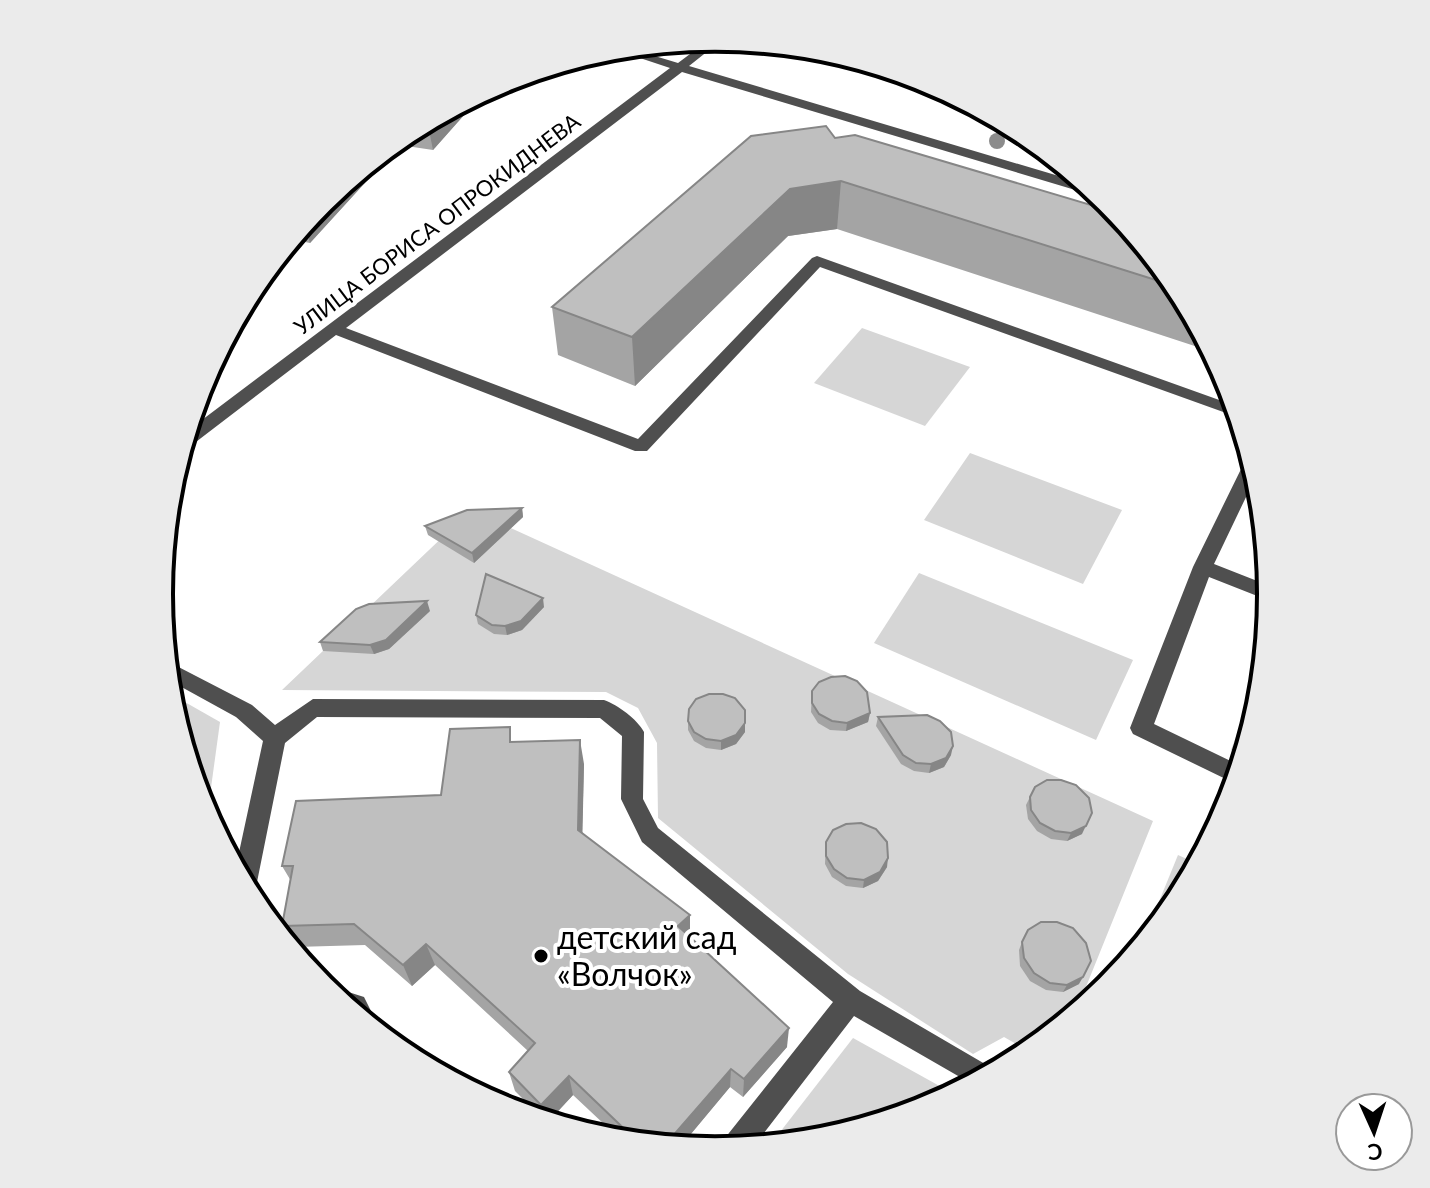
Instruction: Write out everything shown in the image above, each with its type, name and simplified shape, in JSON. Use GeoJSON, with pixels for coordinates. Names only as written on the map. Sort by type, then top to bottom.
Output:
{"type":"FeatureCollection","features":[{"type":"Feature","properties":{"kind":"street","name":"УЛИЦА БОРИСА ОПРОКИДНЕВА"},"geometry":{"type":"LineString","coordinates":[[198,432],[700,52]]}},
{"type":"Feature","properties":{"kind":"street"},"geometry":{"type":"LineString","coordinates":[[646,57],[1067,183]]}},
{"type":"Feature","properties":{"kind":"street"},"geometry":{"type":"LineString","coordinates":[[335,329],[641,447],[817,261],[1224,408]]}},
{"type":"Feature","properties":{"kind":"street"},"geometry":{"type":"LineString","coordinates":[[1227,770],[1141,728],[1203,567],[1245,480]]}},
{"type":"Feature","properties":{"kind":"street"},"geometry":{"type":"LineString","coordinates":[[1203,567],[1257,588]]}},
{"type":"Feature","properties":{"kind":"street"},"geometry":{"type":"LineString","coordinates":[[179,675],[244,711],[275,738]]}},
{"type":"Feature","properties":{"kind":"street"},"geometry":{"type":"LineString","coordinates":[[248,868],[275,738],[313,708],[604,709],[633,732],[632,799],[650,835],[851,1000],[973,1070]]}},
{"type":"Feature","properties":{"kind":"street"},"geometry":{"type":"LineString","coordinates":[[745,1135],[851,1000]]}},
{"type":"Feature","properties":{"kind":"shaded area"},"geometry":{"type":"Polygon","coordinates":[[[862,328],[970,367],[925,426],[814,383],[862,328]]]}},
{"type":"Feature","properties":{"kind":"shaded area"},"geometry":{"type":"Polygon","coordinates":[[[970,453],[1122,510],[1083,584],[924,520],[970,453]]]}},
{"type":"Feature","properties":{"kind":"shaded area"},"geometry":{"type":"Polygon","coordinates":[[[471,510],[1153,821],[1085,989],[1017,1044],[1004,1037],[973,1054],[848,974],[658,818],[657,743],[638,708],[606,692],[282,690],[471,510]]]}},
{"type":"Feature","properties":{"kind":"shaded area"},"geometry":{"type":"Polygon","coordinates":[[[919,573],[1133,660],[1096,740],[874,643],[919,573]]]}},
{"type":"Feature","properties":{"kind":"shaded area"},"geometry":{"type":"Polygon","coordinates":[[[183,701],[220,722],[211,791],[183,701]]]}},
{"type":"Feature","properties":{"kind":"shaded area"},"geometry":{"type":"Polygon","coordinates":[[[1243,719],[1233,751],[1231,750],[1243,719]]]}},
{"type":"Feature","properties":{"kind":"shaded area"},"geometry":{"type":"Polygon","coordinates":[[[1178,855],[1187,859],[1166,895],[1156,909],[1178,855]]]}},
{"type":"Feature","properties":{"kind":"shaded area"},"geometry":{"type":"Polygon","coordinates":[[[853,1038],[941,1087],[855,1118],[780,1132],[853,1038]]]}},
{"type":"Feature","properties":{"kind":"building"},"geometry":{"type":"Polygon","coordinates":[[[826,126],[835,138],[855,135],[1092,205],[1157,280],[841,181],[790,189],[632,337],[552,307],[751,136],[826,126]]]}},
{"type":"Feature","properties":{"kind":"building"},"geometry":{"type":"Polygon","coordinates":[[[522,508],[472,553],[425,526],[467,510],[522,508]]]}},
{"type":"Feature","properties":{"kind":"building"},"geometry":{"type":"Polygon","coordinates":[[[486,574],[543,598],[521,621],[505,626],[492,625],[476,615],[486,574]]]}},
{"type":"Feature","properties":{"kind":"building"},"geometry":{"type":"Polygon","coordinates":[[[427,601],[386,640],[370,645],[320,642],[356,609],[369,604],[427,601]]]}},
{"type":"Feature","properties":{"kind":"building"},"geometry":{"type":"Polygon","coordinates":[[[845,676],[857,681],[867,692],[870,713],[847,723],[832,721],[819,714],[812,703],[812,691],[819,682],[845,676]]]}},
{"type":"Feature","properties":{"kind":"building"},"geometry":{"type":"Polygon","coordinates":[[[709,694],[735,698],[745,710],[745,723],[736,735],[721,741],[706,739],[694,732],[688,721],[689,709],[696,699],[709,694]]]}},
{"type":"Feature","properties":{"kind":"building"},"geometry":{"type":"Polygon","coordinates":[[[927,715],[940,721],[951,732],[953,746],[946,758],[931,764],[916,763],[903,755],[878,717],[927,715]]]}},
{"type":"Feature","properties":{"kind":"building","name":"детский сад «Волчок»"},"geometry":{"type":"Polygon","coordinates":[[[510,727],[510,742],[580,740],[578,830],[690,915],[678,926],[789,1028],[744,1079],[731,1069],[674,1134],[623,1128],[569,1076],[541,1105],[509,1072],[535,1043],[426,944],[403,965],[354,924],[287,926],[283,921],[293,866],[282,866],[296,801],[441,795],[450,729],[510,727]]]}},
{"type":"Feature","properties":{"kind":"building"},"geometry":{"type":"Polygon","coordinates":[[[1047,780],[1076,785],[1089,798],[1092,813],[1086,826],[1071,833],[1055,831],[1040,823],[1031,810],[1030,797],[1035,787],[1047,780]]]}},
{"type":"Feature","properties":{"kind":"building"},"geometry":{"type":"Polygon","coordinates":[[[861,823],[876,829],[887,842],[888,858],[880,872],[864,880],[847,878],[834,869],[826,856],[826,842],[833,830],[846,824],[861,823]]]}},
{"type":"Feature","properties":{"kind":"building"},"geometry":{"type":"Polygon","coordinates":[[[1041,922],[1057,922],[1073,928],[1086,943],[1091,961],[1083,977],[1067,985],[1050,983],[1034,973],[1024,958],[1022,942],[1028,930],[1041,922]]]}},
{"type":"Feature","properties":{"kind":"place","name":"детский сад «Волчок»"},"geometry":{"type":"Point","coordinates":[541,956]}}]}
